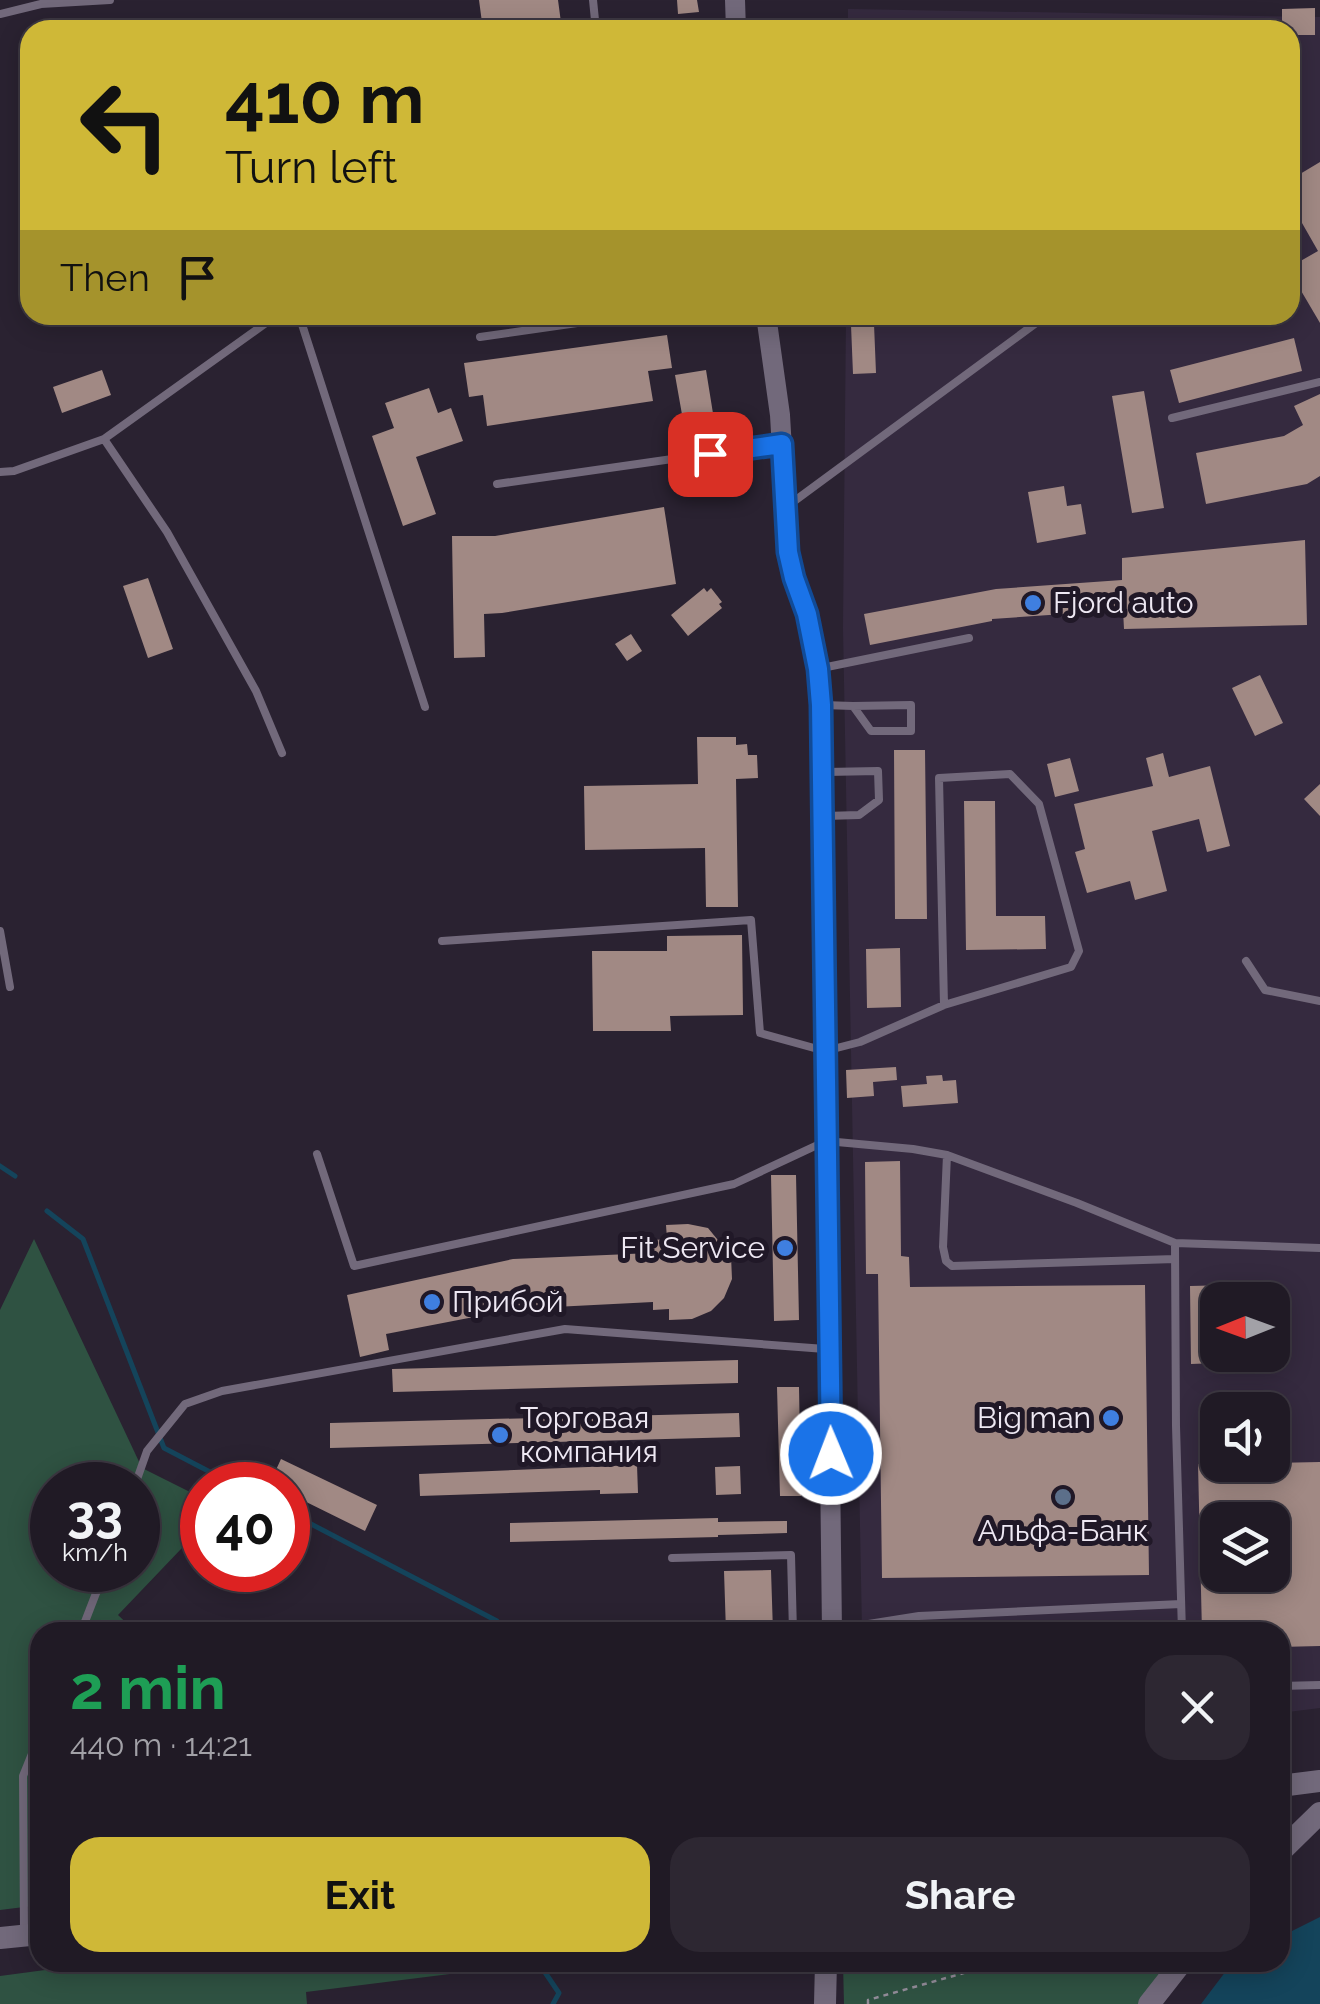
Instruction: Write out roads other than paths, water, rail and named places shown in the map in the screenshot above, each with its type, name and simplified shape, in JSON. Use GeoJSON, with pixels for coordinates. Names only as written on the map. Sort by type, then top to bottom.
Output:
{"type":"FeatureCollection","features":[{"type":"Feature","properties":{"kind":"main road"},"geometry":{"type":"LineString","coordinates":[[1290,1785],[1320,1781]]}},
{"type":"Feature","properties":{"kind":"main road"},"geometry":{"type":"LineString","coordinates":[[1290,1842],[1320,1813]]}},
{"type":"Feature","properties":{"kind":"main road"},"geometry":{"type":"LineString","coordinates":[[0,1938],[30,1935]]}},
{"type":"Feature","properties":{"kind":"main road"},"geometry":{"type":"LineString","coordinates":[[825,2004],[826,1972]]}},
{"type":"Feature","properties":{"kind":"main road"},"geometry":{"type":"LineString","coordinates":[[1148,2004],[1174,1972]]}},
{"type":"Feature","properties":{"kind":"street"},"geometry":{"type":"LineString","coordinates":[[767,325],[780,415],[788,552],[807,614],[821,705],[832,1622]]}},
{"type":"Feature","properties":{"kind":"lane"},"geometry":{"type":"LineString","coordinates":[[0,14],[41,4],[110,0]]}},
{"type":"Feature","properties":{"kind":"lane"},"geometry":{"type":"LineString","coordinates":[[0,472],[14,471],[104,439],[263,325]]}},
{"type":"Feature","properties":{"kind":"lane"},"geometry":{"type":"LineString","coordinates":[[302,325],[424,707]]}},
{"type":"Feature","properties":{"kind":"lane"},"geometry":{"type":"LineString","coordinates":[[480,337],[563,325]]}},
{"type":"Feature","properties":{"kind":"lane"},"geometry":{"type":"LineString","coordinates":[[785,508],[1033,325]]}},
{"type":"Feature","properties":{"kind":"lane"},"geometry":{"type":"LineString","coordinates":[[1172,418],[1320,382]]}},
{"type":"Feature","properties":{"kind":"lane"},"geometry":{"type":"LineString","coordinates":[[104,439],[167,532],[256,692],[282,753]]}},
{"type":"Feature","properties":{"kind":"lane"},"geometry":{"type":"LineString","coordinates":[[497,484],[782,444]]}},
{"type":"Feature","properties":{"kind":"lane"},"geometry":{"type":"LineString","coordinates":[[818,669],[969,638]]}},
{"type":"Feature","properties":{"kind":"lane"},"geometry":{"type":"LineString","coordinates":[[821,705],[911,705],[912,731],[871,732],[854,706]]}},
{"type":"Feature","properties":{"kind":"lane"},"geometry":{"type":"LineString","coordinates":[[821,772],[878,771],[880,800],[860,816],[821,816]]}},
{"type":"Feature","properties":{"kind":"lane"},"geometry":{"type":"LineString","coordinates":[[442,941],[751,920],[760,1032],[824,1051],[860,1042],[944,1005],[1071,967],[1079,951],[1039,804],[1010,774],[938,778],[944,1005]]}},
{"type":"Feature","properties":{"kind":"lane"},"geometry":{"type":"LineString","coordinates":[[0,931],[10,987]]}},
{"type":"Feature","properties":{"kind":"lane"},"geometry":{"type":"LineString","coordinates":[[1246,961],[1265,990],[1320,1001]]}},
{"type":"Feature","properties":{"kind":"lane"},"geometry":{"type":"LineString","coordinates":[[317,1154],[354,1266],[734,1184],[826,1141],[947,1155],[1174,1243],[1320,1248]]}},
{"type":"Feature","properties":{"kind":"lane"},"geometry":{"type":"LineString","coordinates":[[947,1155],[943,1247],[946,1261],[952,1266],[1175,1259]]}},
{"type":"Feature","properties":{"kind":"lane"},"geometry":{"type":"LineString","coordinates":[[1174,1243],[1182,1622]]}},
{"type":"Feature","properties":{"kind":"lane"},"geometry":{"type":"LineString","coordinates":[[143,1462],[147,1451],[185,1404],[222,1391],[564,1330],[829,1349]]}},
{"type":"Feature","properties":{"kind":"lane"},"geometry":{"type":"LineString","coordinates":[[672,1558],[791,1555],[793,1622]]}},
{"type":"Feature","properties":{"kind":"lane"},"geometry":{"type":"LineString","coordinates":[[85,1622],[96,1592]]}},
{"type":"Feature","properties":{"kind":"lane"},"geometry":{"type":"LineString","coordinates":[[882,1622],[920,1616],[1181,1604]]}},
{"type":"Feature","properties":{"kind":"lane"},"geometry":{"type":"LineString","coordinates":[[1290,1686],[1320,1686]]}},
{"type":"Feature","properties":{"kind":"lane"},"geometry":{"type":"LineString","coordinates":[[30,1759],[23,1776],[30,1900]]}},
{"type":"Feature","properties":{"kind":"water"},"geometry":{"type":"Polygon","coordinates":[[[1320,1917],[1320,2004],[1201,2004],[1225,1972],[1290,1972],[1290,1932],[1320,1917]]]}},
{"type":"Feature","properties":{"kind":"waterway"},"geometry":{"type":"LineString","coordinates":[[0,1166],[15,1176]]}},
{"type":"Feature","properties":{"kind":"waterway"},"geometry":{"type":"LineString","coordinates":[[47,1211],[83,1239],[164,1448],[191,1462]]}},
{"type":"Feature","properties":{"kind":"waterway"},"geometry":{"type":"LineString","coordinates":[[310,1523],[497,1622]]}},
{"type":"Feature","properties":{"kind":"waterway"},"geometry":{"type":"LineString","coordinates":[[545,1972],[559,1993],[553,2004]]}},
{"type":"Feature","properties":{"kind":"place","name":"Fjord auto"},"geometry":{"type":"Point","coordinates":[1033,603]}},
{"type":"Feature","properties":{"kind":"place","name":"Fit Service"},"geometry":{"type":"Point","coordinates":[785,1248]}},
{"type":"Feature","properties":{"kind":"place","name":"Прибой"},"geometry":{"type":"Point","coordinates":[432,1302]}},
{"type":"Feature","properties":{"kind":"place","name":"Big man"},"geometry":{"type":"Point","coordinates":[1111,1418]}},
{"type":"Feature","properties":{"kind":"place","name":"Торговая компания"},"geometry":{"type":"Point","coordinates":[500,1435]}},
{"type":"Feature","properties":{"kind":"place","name":"Альфа-Банк"},"geometry":{"type":"Point","coordinates":[1063,1497]}}]}
